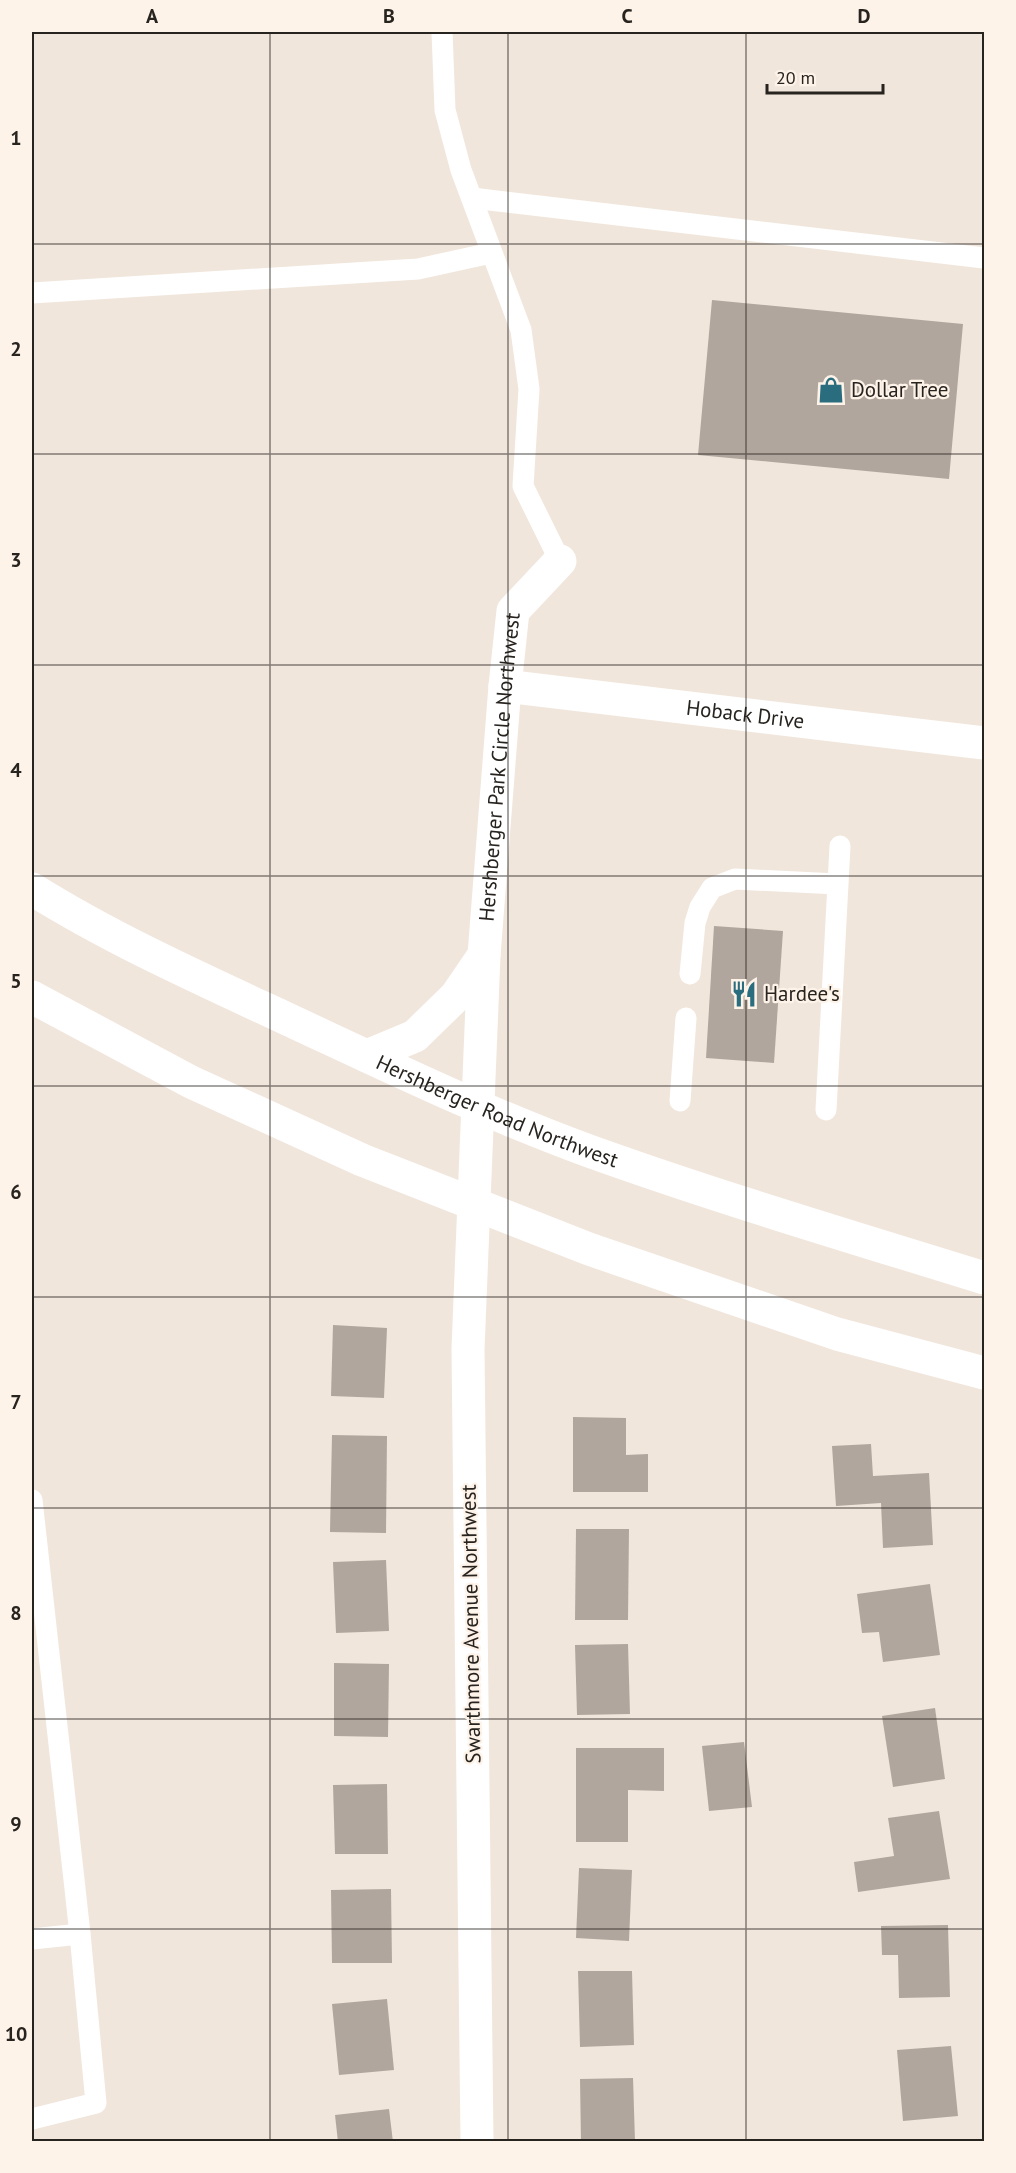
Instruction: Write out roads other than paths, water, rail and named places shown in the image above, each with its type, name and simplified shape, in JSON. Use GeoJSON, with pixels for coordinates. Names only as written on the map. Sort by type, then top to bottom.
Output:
{"type":"FeatureCollection","features":[{"type":"Feature","properties":{"kind":"street","name":"Hershberger Park Circle Northwest"},"geometry":{"type":"LineString","coordinates":[[478,1107],[484,955],[513,612],[560,561]]}},
{"type":"Feature","properties":{"kind":"street","name":"Hoback Drive"},"geometry":{"type":"LineString","coordinates":[[505,686],[984,742]]}},
{"type":"Feature","properties":{"kind":"street","name":"Hershberger Road Northwest"},"geometry":{"type":"LineString","coordinates":[[32,889],[57,905],[173,966],[478,1107],[588,1150],[727,1198],[984,1278]]}},
{"type":"Feature","properties":{"kind":"street","name":"Hershberger Park Circle Northwest"},"geometry":{"type":"LineString","coordinates":[[367,1056],[415,1036],[456,996],[484,955]]}},
{"type":"Feature","properties":{"kind":"street"},"geometry":{"type":"LineString","coordinates":[[32,997],[191,1082],[362,1160],[474,1205],[589,1249],[837,1334],[984,1373]]}},
{"type":"Feature","properties":{"kind":"street","name":"Swarthmore Avenue Northwest"},"geometry":{"type":"LineString","coordinates":[[477,2142],[468,1349],[478,1107]]}},
{"type":"Feature","properties":{"kind":"lane"},"geometry":{"type":"LineString","coordinates":[[442,32],[445,111],[461,170],[521,330],[529,389],[523,486],[560,561]]}},
{"type":"Feature","properties":{"kind":"lane"},"geometry":{"type":"LineString","coordinates":[[472,198],[984,258]]}},
{"type":"Feature","properties":{"kind":"lane"},"geometry":{"type":"LineString","coordinates":[[32,293],[418,269],[491,253]]}},
{"type":"Feature","properties":{"kind":"lane"},"geometry":{"type":"LineString","coordinates":[[826,1110],[840,846]]}},
{"type":"Feature","properties":{"kind":"lane"},"geometry":{"type":"LineString","coordinates":[[690,974],[695,923],[700,906],[712,888],[735,879],[837,884]]}},
{"type":"Feature","properties":{"kind":"lane"},"geometry":{"type":"LineString","coordinates":[[680,1101],[686,1018]]}},
{"type":"Feature","properties":{"kind":"lane"},"geometry":{"type":"LineString","coordinates":[[32,1500],[33,1527],[80,1934],[96,2103],[32,2119]]}},
{"type":"Feature","properties":{"kind":"lane"},"geometry":{"type":"LineString","coordinates":[[32,1939],[80,1934]]}},
{"type":"Feature","properties":{"kind":"place","name":"Dollar Tree"},"geometry":{"type":"Point","coordinates":[831,390]}},
{"type":"Feature","properties":{"kind":"place","name":"Hardee's"},"geometry":{"type":"Point","coordinates":[744,994]}}]}
